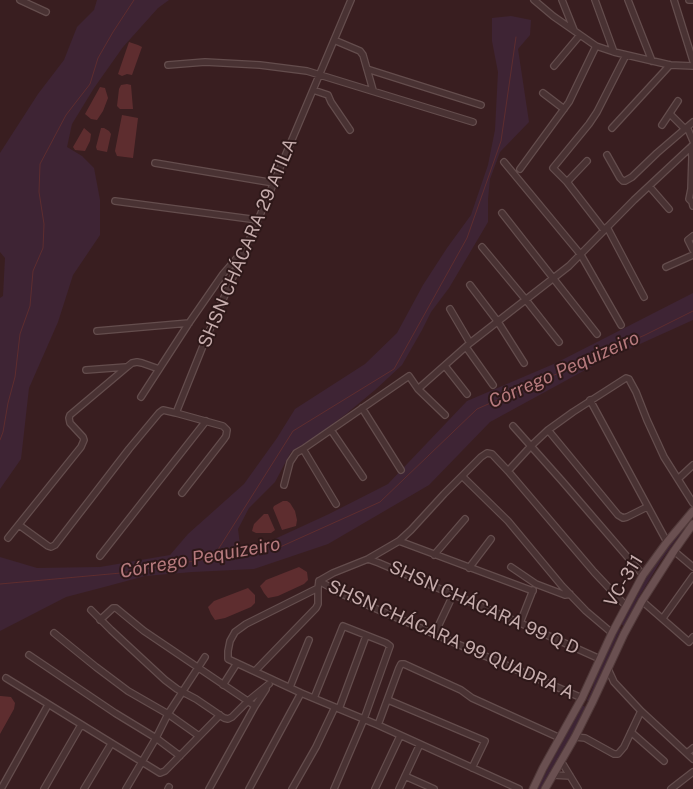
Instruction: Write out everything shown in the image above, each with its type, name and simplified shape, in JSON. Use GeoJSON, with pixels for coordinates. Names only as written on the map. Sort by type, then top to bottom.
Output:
{"type":"FeatureCollection","features":[{"type":"Feature","properties":{"kind":"main road","name":"VC-311"},"geometry":{"type":"LineString","coordinates":[[582,698],[614,630],[643,575],[667,542],[693,512]]}},
{"type":"Feature","properties":{"kind":"main road"},"geometry":{"type":"LineString","coordinates":[[545,789],[575,737],[624,634],[642,601],[693,524]]}},
{"type":"Feature","properties":{"kind":"main road"},"geometry":{"type":"LineString","coordinates":[[614,630],[619,626],[622,627],[624,634]]}},
{"type":"Feature","properties":{"kind":"main road"},"geometry":{"type":"LineString","coordinates":[[582,698],[587,706],[592,703]]}},
{"type":"Feature","properties":{"kind":"main road"},"geometry":{"type":"LineString","coordinates":[[533,789],[582,698]]}},
{"type":"Feature","properties":{"kind":"street"},"geometry":{"type":"LineString","coordinates":[[20,0],[46,12]]}},
{"type":"Feature","properties":{"kind":"street","name":"SHSN CHÁCARA 29 ATILA"},"geometry":{"type":"LineString","coordinates":[[176,413],[351,0]]}},
{"type":"Feature","properties":{"kind":"street"},"geometry":{"type":"LineString","coordinates":[[534,0],[553,16],[596,46],[670,65],[693,66]]}},
{"type":"Feature","properties":{"kind":"street"},"geometry":{"type":"LineString","coordinates":[[562,0],[574,30]]}},
{"type":"Feature","properties":{"kind":"street"},"geometry":{"type":"LineString","coordinates":[[595,0],[614,52]]}},
{"type":"Feature","properties":{"kind":"street"},"geometry":{"type":"LineString","coordinates":[[628,0],[652,61]]}},
{"type":"Feature","properties":{"kind":"street"},"geometry":{"type":"LineString","coordinates":[[674,0],[693,61]]}},
{"type":"Feature","properties":{"kind":"street"},"geometry":{"type":"LineString","coordinates":[[554,66],[580,34]]}},
{"type":"Feature","properties":{"kind":"street"},"geometry":{"type":"LineString","coordinates":[[334,40],[360,51],[363,55],[373,90]]}},
{"type":"Feature","properties":{"kind":"street"},"geometry":{"type":"LineString","coordinates":[[520,169],[564,109],[596,46]]}},
{"type":"Feature","properties":{"kind":"street"},"geometry":{"type":"LineString","coordinates":[[626,55],[597,112],[554,168],[606,228],[644,297]]}},
{"type":"Feature","properties":{"kind":"street"},"geometry":{"type":"LineString","coordinates":[[168,65],[205,62],[232,63],[307,71],[474,122]]}},
{"type":"Feature","properties":{"kind":"street"},"geometry":{"type":"LineString","coordinates":[[612,128],[670,65]]}},
{"type":"Feature","properties":{"kind":"street"},"geometry":{"type":"LineString","coordinates":[[367,69],[482,105]]}},
{"type":"Feature","properties":{"kind":"street"},"geometry":{"type":"LineString","coordinates":[[313,90],[328,95],[350,130]]}},
{"type":"Feature","properties":{"kind":"street"},"geometry":{"type":"LineString","coordinates":[[543,93],[564,109]]}},
{"type":"Feature","properties":{"kind":"street"},"geometry":{"type":"LineString","coordinates":[[662,125],[678,102]]}},
{"type":"Feature","properties":{"kind":"street"},"geometry":{"type":"LineString","coordinates":[[670,114],[686,128],[692,144],[692,174],[689,199],[693,206]]}},
{"type":"Feature","properties":{"kind":"street"},"geometry":{"type":"LineString","coordinates":[[607,155],[620,178],[625,181],[632,177],[693,122]]}},
{"type":"Feature","properties":{"kind":"street"},"geometry":{"type":"LineString","coordinates":[[418,388],[468,345],[581,255],[692,144]]}},
{"type":"Feature","properties":{"kind":"street"},"geometry":{"type":"LineString","coordinates":[[567,182],[587,161]]}},
{"type":"Feature","properties":{"kind":"street"},"geometry":{"type":"LineString","coordinates":[[504,162],[581,255],[621,325]]}},
{"type":"Feature","properties":{"kind":"street"},"geometry":{"type":"LineString","coordinates":[[155,163],[274,183]]}},
{"type":"Feature","properties":{"kind":"street"},"geometry":{"type":"LineString","coordinates":[[649,186],[669,210]]}},
{"type":"Feature","properties":{"kind":"street"},"geometry":{"type":"LineString","coordinates":[[115,202],[258,220]]}},
{"type":"Feature","properties":{"kind":"street"},"geometry":{"type":"LineString","coordinates":[[502,213],[597,334]]}},
{"type":"Feature","properties":{"kind":"street"},"geometry":{"type":"LineString","coordinates":[[693,236],[688,240],[693,250]]}},
{"type":"Feature","properties":{"kind":"street"},"geometry":{"type":"LineString","coordinates":[[141,397],[223,274],[246,246]]}},
{"type":"Feature","properties":{"kind":"street"},"geometry":{"type":"LineString","coordinates":[[482,247],[559,342]]}},
{"type":"Feature","properties":{"kind":"street"},"geometry":{"type":"LineString","coordinates":[[666,267],[693,255]]}},
{"type":"Feature","properties":{"kind":"street"},"geometry":{"type":"LineString","coordinates":[[470,285],[498,322],[524,363]]}},
{"type":"Feature","properties":{"kind":"street"},"geometry":{"type":"LineString","coordinates":[[450,309],[468,345],[493,385]]}},
{"type":"Feature","properties":{"kind":"street"},"geometry":{"type":"LineString","coordinates":[[97,332],[189,323]]}},
{"type":"Feature","properties":{"kind":"street"},"geometry":{"type":"LineString","coordinates":[[8,538],[81,447],[84,440],[83,437],[70,423],[70,415],[127,367],[137,362],[160,369]]}},
{"type":"Feature","properties":{"kind":"street"},"geometry":{"type":"LineString","coordinates":[[445,366],[467,394]]}},
{"type":"Feature","properties":{"kind":"street"},"geometry":{"type":"LineString","coordinates":[[86,370],[127,367]]}},
{"type":"Feature","properties":{"kind":"street"},"geometry":{"type":"LineString","coordinates":[[284,485],[290,462],[296,453],[409,376],[418,388],[445,415]]}},
{"type":"Feature","properties":{"kind":"street"},"geometry":{"type":"LineString","coordinates":[[626,606],[508,471],[548,430],[590,400],[624,378],[627,378],[636,392],[664,457],[693,503]]}},
{"type":"Feature","properties":{"kind":"street"},"geometry":{"type":"LineString","coordinates":[[590,400],[667,542]]}},
{"type":"Feature","properties":{"kind":"street"},"geometry":{"type":"LineString","coordinates":[[362,408],[400,470]]}},
{"type":"Feature","properties":{"kind":"street"},"geometry":{"type":"LineString","coordinates":[[19,525],[45,544],[51,547],[55,545],[129,449],[158,413],[163,410],[223,426],[227,430],[226,436],[182,494]]}},
{"type":"Feature","properties":{"kind":"street"},"geometry":{"type":"LineString","coordinates":[[100,556],[206,421]]}},
{"type":"Feature","properties":{"kind":"street"},"geometry":{"type":"LineString","coordinates":[[513,426],[643,575]]}},
{"type":"Feature","properties":{"kind":"street"},"geometry":{"type":"LineString","coordinates":[[331,430],[363,477]]}},
{"type":"Feature","properties":{"kind":"street"},"geometry":{"type":"LineString","coordinates":[[548,430],[618,515],[622,518],[627,517],[647,507]]}},
{"type":"Feature","properties":{"kind":"street"},"geometry":{"type":"LineString","coordinates":[[303,449],[336,504]]}},
{"type":"Feature","properties":{"kind":"street","name":"SHSN CHÁCARA 99 Q D"},"geometry":{"type":"LineString","coordinates":[[320,581],[333,573],[368,559],[399,541],[487,453],[492,454],[508,471]]}},
{"type":"Feature","properties":{"kind":"street"},"geometry":{"type":"LineString","coordinates":[[678,479],[693,465]]}},
{"type":"Feature","properties":{"kind":"street"},"geometry":{"type":"LineString","coordinates":[[462,476],[508,521],[545,566],[586,611],[614,630]]}},
{"type":"Feature","properties":{"kind":"street"},"geometry":{"type":"LineString","coordinates":[[434,554],[464,519]]}},
{"type":"Feature","properties":{"kind":"street"},"geometry":{"type":"LineString","coordinates":[[470,568],[491,539]]}},
{"type":"Feature","properties":{"kind":"street"},"geometry":{"type":"LineString","coordinates":[[399,541],[533,591]]}},
{"type":"Feature","properties":{"kind":"street"},"geometry":{"type":"LineString","coordinates":[[674,551],[693,567]]}},
{"type":"Feature","properties":{"kind":"street","name":"SHSN CHÁCARA 99 Q D"},"geometry":{"type":"LineString","coordinates":[[368,559],[520,622],[600,659]]}},
{"type":"Feature","properties":{"kind":"street"},"geometry":{"type":"LineString","coordinates":[[511,567],[536,584],[565,595],[570,594]]}},
{"type":"Feature","properties":{"kind":"street"},"geometry":{"type":"LineString","coordinates":[[663,618],[693,576]]}},
{"type":"Feature","properties":{"kind":"street"},"geometry":{"type":"LineString","coordinates":[[255,671],[316,608],[320,581]]}},
{"type":"Feature","properties":{"kind":"street","name":"SHSN CHÁCARA 99 QUADRA A"},"geometry":{"type":"LineString","coordinates":[[320,581],[342,594],[582,698]]}},
{"type":"Feature","properties":{"kind":"street"},"geometry":{"type":"LineString","coordinates":[[520,622],[536,584]]}},
{"type":"Feature","properties":{"kind":"street"},"geometry":{"type":"LineString","coordinates":[[318,588],[246,624],[235,632],[230,641],[228,659],[255,671],[270,681],[301,692],[378,725],[519,789]]}},
{"type":"Feature","properties":{"kind":"street"},"geometry":{"type":"LineString","coordinates":[[435,634],[453,595]]}},
{"type":"Feature","properties":{"kind":"street"},"geometry":{"type":"LineString","coordinates":[[642,601],[689,642],[693,638]]}},
{"type":"Feature","properties":{"kind":"street"},"geometry":{"type":"LineString","coordinates":[[100,620],[113,608],[116,608],[144,631],[255,706]]}},
{"type":"Feature","properties":{"kind":"street"},"geometry":{"type":"LineString","coordinates":[[91,610],[165,680],[181,692],[228,719],[270,681]]}},
{"type":"Feature","properties":{"kind":"street"},"geometry":{"type":"LineString","coordinates":[[314,698],[343,626],[390,646],[364,720],[334,789]]}},
{"type":"Feature","properties":{"kind":"street"},"geometry":{"type":"LineString","coordinates":[[54,633],[128,691],[168,714],[199,736]]}},
{"type":"Feature","properties":{"kind":"street"},"geometry":{"type":"LineString","coordinates":[[292,789],[337,708],[366,636]]}},
{"type":"Feature","properties":{"kind":"street"},"geometry":{"type":"LineString","coordinates":[[290,688],[308,640]]}},
{"type":"Feature","properties":{"kind":"street"},"geometry":{"type":"LineString","coordinates":[[29,655],[115,713],[156,738],[180,756]]}},
{"type":"Feature","properties":{"kind":"street"},"geometry":{"type":"LineString","coordinates":[[126,789],[181,692],[205,657]]}},
{"type":"Feature","properties":{"kind":"street"},"geometry":{"type":"LineString","coordinates":[[223,685],[237,663]]}},
{"type":"Feature","properties":{"kind":"street"},"geometry":{"type":"LineString","coordinates":[[378,725],[399,668],[404,664],[461,690],[472,698],[560,738]]}},
{"type":"Feature","properties":{"kind":"street"},"geometry":{"type":"LineString","coordinates":[[609,666],[614,682],[693,759]]}},
{"type":"Feature","properties":{"kind":"street"},"geometry":{"type":"LineString","coordinates":[[6,678],[160,773],[165,772],[220,715]]}},
{"type":"Feature","properties":{"kind":"street"},"geometry":{"type":"LineString","coordinates":[[209,789],[270,681]]}},
{"type":"Feature","properties":{"kind":"street"},"geometry":{"type":"LineString","coordinates":[[602,682],[614,682]]}},
{"type":"Feature","properties":{"kind":"street"},"geometry":{"type":"LineString","coordinates":[[249,789],[301,692]]}},
{"type":"Feature","properties":{"kind":"street"},"geometry":{"type":"LineString","coordinates":[[388,700],[485,741],[472,768]]}},
{"type":"Feature","properties":{"kind":"street"},"geometry":{"type":"LineString","coordinates":[[1,789],[48,705]]}},
{"type":"Feature","properties":{"kind":"street"},"geometry":{"type":"LineString","coordinates":[[575,737],[584,738],[614,754],[618,754],[624,747],[641,710]]}},
{"type":"Feature","properties":{"kind":"street"},"geometry":{"type":"LineString","coordinates":[[44,789],[81,725]]}},
{"type":"Feature","properties":{"kind":"street"},"geometry":{"type":"LineString","coordinates":[[579,728],[584,738]]}},
{"type":"Feature","properties":{"kind":"street"},"geometry":{"type":"LineString","coordinates":[[631,732],[664,761]]}},
{"type":"Feature","properties":{"kind":"street"},"geometry":{"type":"LineString","coordinates":[[376,789],[400,736]]}},
{"type":"Feature","properties":{"kind":"street"},"geometry":{"type":"LineString","coordinates":[[84,789],[111,744]]}},
{"type":"Feature","properties":{"kind":"street"},"geometry":{"type":"LineString","coordinates":[[399,789],[420,744]]}},
{"type":"Feature","properties":{"kind":"street"},"geometry":{"type":"LineString","coordinates":[[687,753],[693,748]]}},
{"type":"Feature","properties":{"kind":"street"},"geometry":{"type":"LineString","coordinates":[[561,761],[578,789]]}},
{"type":"Feature","properties":{"kind":"street"},"geometry":{"type":"LineString","coordinates":[[671,789],[693,772]]}},
{"type":"Feature","properties":{"kind":"street"},"geometry":{"type":"LineString","coordinates":[[552,775],[570,776]]}},
{"type":"Feature","properties":{"kind":"street"},"geometry":{"type":"LineString","coordinates":[[405,776],[434,789]]}},
{"type":"Feature","properties":{"kind":"shaded area"},"geometry":{"type":"Polygon","coordinates":[[[97,0],[169,0],[158,8],[123,47],[94,88],[72,124],[67,147],[82,156],[94,168],[100,200],[100,235],[73,275],[58,322],[29,388],[21,459],[0,489],[0,298],[3,296],[5,258],[0,252],[0,153],[38,94],[64,60],[77,27],[94,10],[97,0]]]}},
{"type":"Feature","properties":{"kind":"shaded area"},"geometry":{"type":"Polygon","coordinates":[[[511,16],[531,20],[530,35],[518,49],[529,122],[500,152],[490,179],[488,222],[449,288],[431,312],[402,365],[346,414],[314,438],[291,452],[275,482],[249,508],[238,529],[240,545],[266,543],[388,484],[467,401],[556,363],[693,293],[693,320],[598,363],[490,422],[429,485],[328,544],[254,569],[145,576],[66,597],[0,631],[0,557],[37,568],[100,567],[170,555],[188,534],[244,484],[295,409],[365,364],[397,333],[423,285],[471,215],[488,165],[495,130],[498,72],[492,41],[492,18],[511,16]]]}},
{"type":"Feature","properties":{"kind":"shaded area"},"geometry":{"type":"Polygon","coordinates":[[[129,42],[142,47],[132,75],[122,76],[118,74],[129,42]]]}},
{"type":"Feature","properties":{"kind":"shaded area"},"geometry":{"type":"Polygon","coordinates":[[[121,85],[131,85],[133,109],[120,109],[117,106],[119,89],[121,85]]]}},
{"type":"Feature","properties":{"kind":"shaded area"},"geometry":{"type":"Polygon","coordinates":[[[100,87],[105,88],[108,98],[97,120],[91,119],[85,114],[100,87]]]}},
{"type":"Feature","properties":{"kind":"shaded area"},"geometry":{"type":"Polygon","coordinates":[[[122,115],[138,118],[133,158],[117,156],[115,151],[122,115]]]}},
{"type":"Feature","properties":{"kind":"shaded area"},"geometry":{"type":"Polygon","coordinates":[[[84,128],[91,134],[90,141],[85,151],[75,150],[73,147],[84,128]]]}},
{"type":"Feature","properties":{"kind":"shaded area"},"geometry":{"type":"Polygon","coordinates":[[[101,128],[109,131],[111,134],[107,152],[97,150],[96,147],[101,128]]]}},
{"type":"Feature","properties":{"kind":"shaded area"},"geometry":{"type":"Polygon","coordinates":[[[283,501],[290,503],[295,511],[297,520],[296,526],[282,530],[273,508],[283,501]]]}},
{"type":"Feature","properties":{"kind":"shaded area"},"geometry":{"type":"Polygon","coordinates":[[[264,514],[268,514],[275,530],[271,533],[256,533],[252,531],[254,524],[264,514]]]}},
{"type":"Feature","properties":{"kind":"shaded area"},"geometry":{"type":"Polygon","coordinates":[[[693,515],[660,562],[636,602],[625,627],[620,623],[636,592],[693,515]]]}},
{"type":"Feature","properties":{"kind":"shaded area"},"geometry":{"type":"Polygon","coordinates":[[[299,567],[307,572],[308,580],[304,584],[278,596],[268,598],[260,586],[266,580],[299,567]]]}},
{"type":"Feature","properties":{"kind":"shaded area"},"geometry":{"type":"Polygon","coordinates":[[[248,588],[255,595],[255,603],[251,607],[225,618],[215,620],[208,607],[214,601],[248,588]]]}},
{"type":"Feature","properties":{"kind":"shaded area"},"geometry":{"type":"Polygon","coordinates":[[[619,628],[621,629],[609,659],[588,702],[595,676],[619,628]]]}},
{"type":"Feature","properties":{"kind":"shaded area"},"geometry":{"type":"Polygon","coordinates":[[[0,696],[11,697],[15,703],[14,709],[0,734],[0,696]]]}},
{"type":"Feature","properties":{"kind":"shaded area"},"geometry":{"type":"Polygon","coordinates":[[[582,705],[587,708],[542,789],[537,789],[582,705]]]}},
{"type":"Feature","properties":{"kind":"waterway"},"geometry":{"type":"LineString","coordinates":[[0,440],[15,377],[20,334],[30,306],[33,271],[43,248],[44,224],[39,192],[40,164],[66,115],[90,84],[98,58],[134,0]]}},
{"type":"Feature","properties":{"kind":"waterway"},"geometry":{"type":"LineString","coordinates":[[214,556],[293,431],[394,369],[467,238],[501,141],[516,37]]}},
{"type":"Feature","properties":{"kind":"waterway","name":"Córrego Pequizeiro"},"geometry":{"type":"LineString","coordinates":[[0,584],[121,573],[280,547],[380,502],[477,409],[645,335],[693,311]]}}]}
